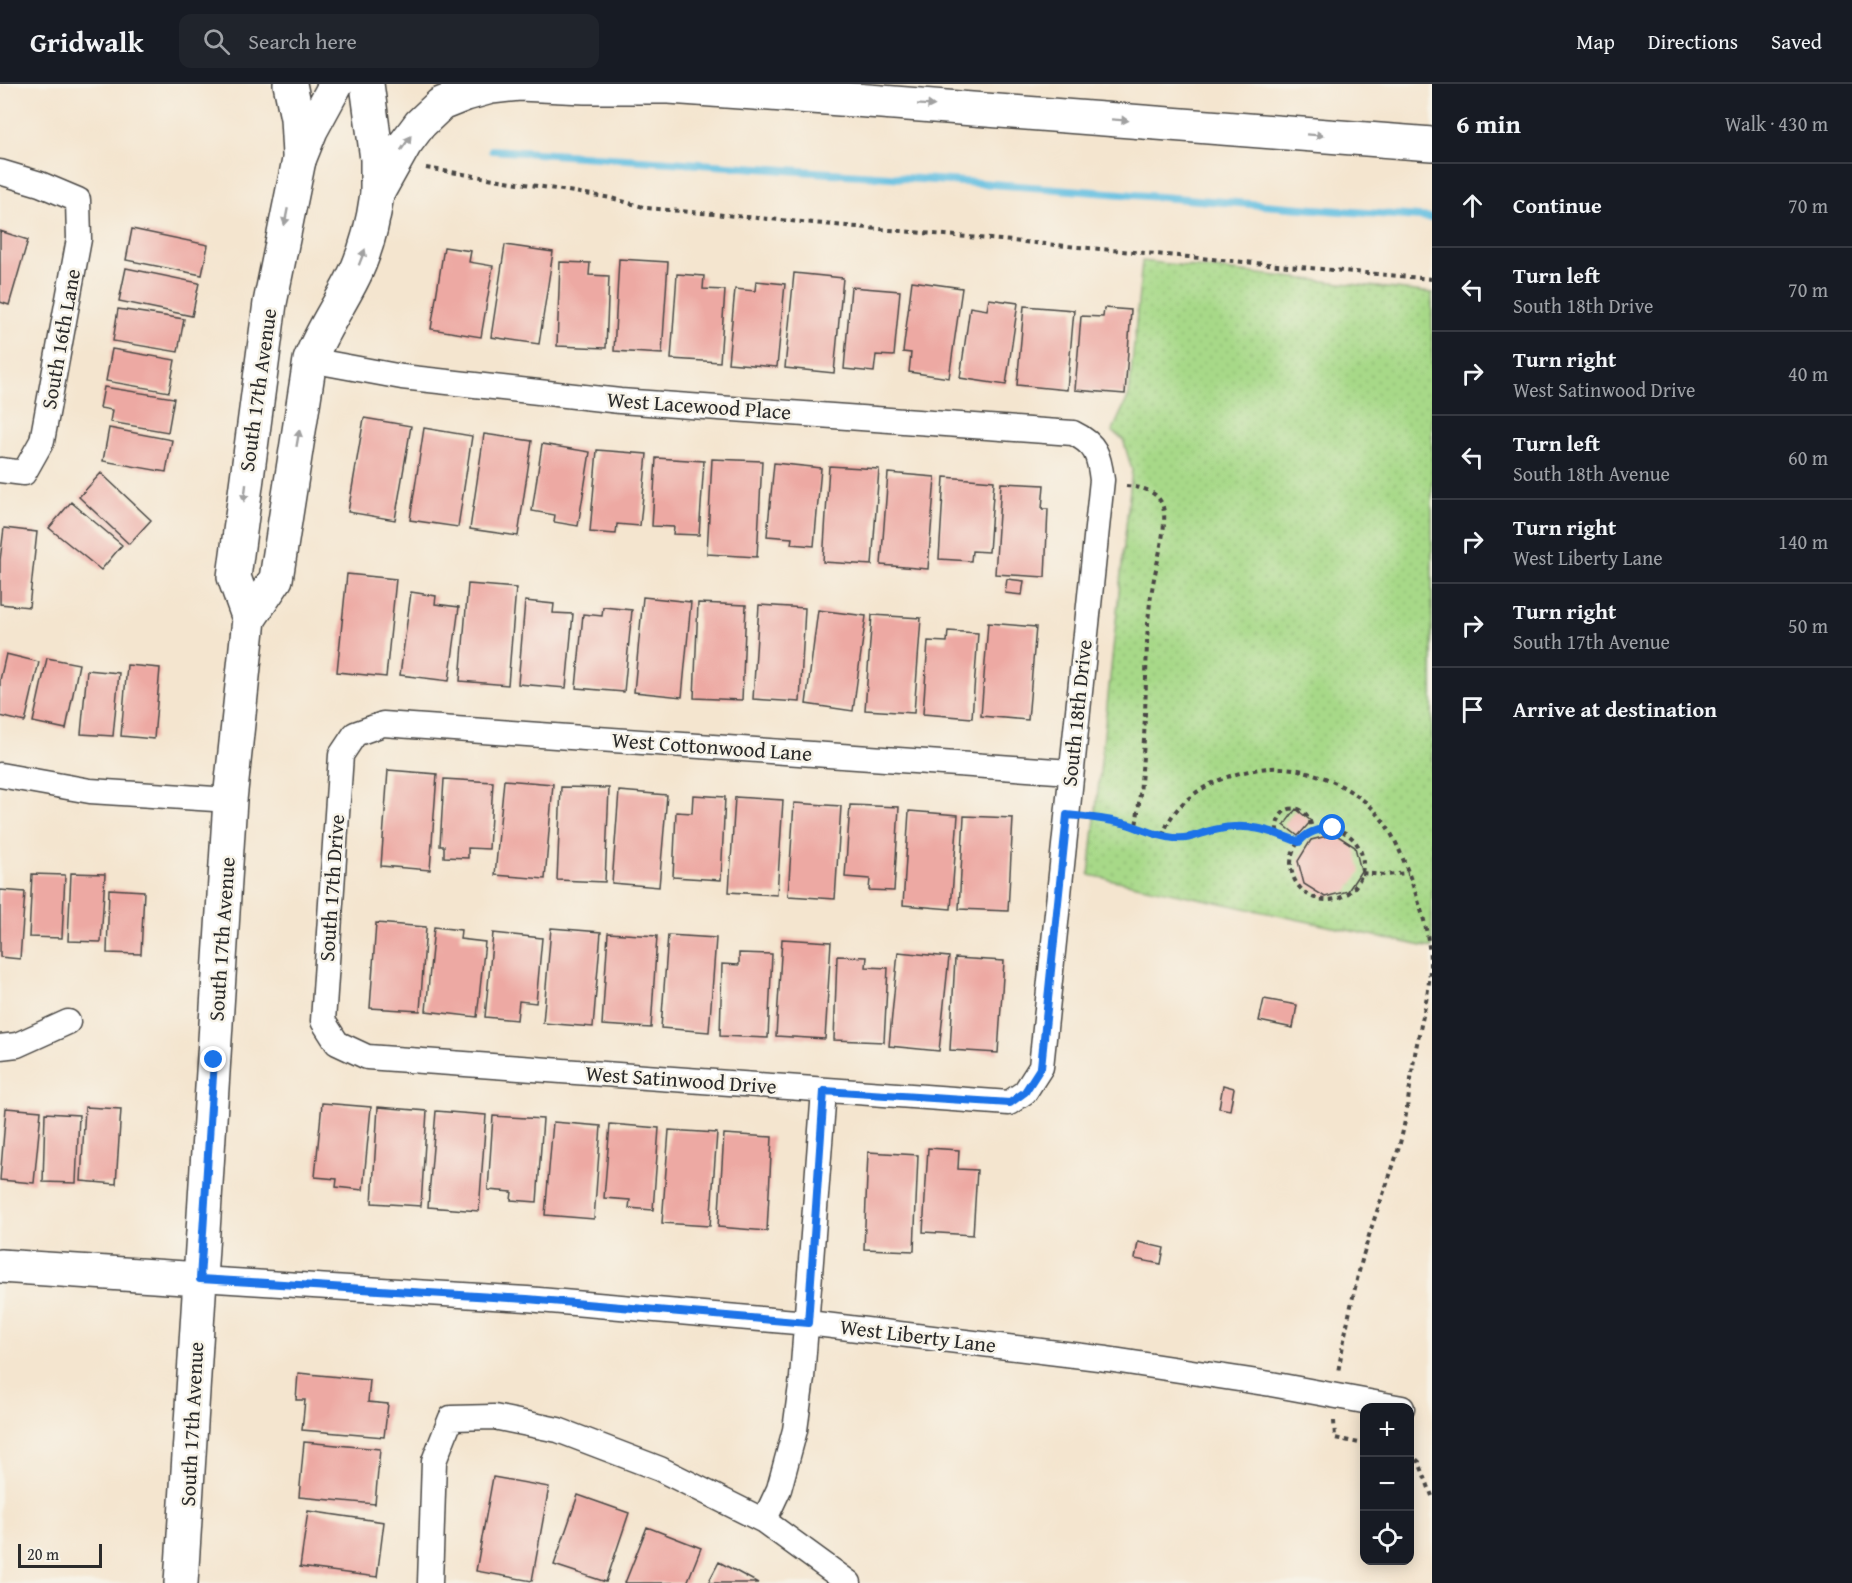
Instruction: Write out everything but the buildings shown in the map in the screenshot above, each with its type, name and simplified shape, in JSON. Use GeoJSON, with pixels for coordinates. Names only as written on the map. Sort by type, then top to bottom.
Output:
{"type":"FeatureCollection","features":[{"type":"Feature","properties":{"kind":"main road"},"geometry":{"type":"LineString","coordinates":[[290,84],[297,118],[299,160]]}},
{"type":"Feature","properties":{"kind":"main road"},"geometry":{"type":"LineString","coordinates":[[299,160],[311,130],[336,84]]}},
{"type":"Feature","properties":{"kind":"main road"},"geometry":{"type":"LineString","coordinates":[[367,84],[377,159],[377,194]]}},
{"type":"Feature","properties":{"kind":"main road"},"geometry":{"type":"LineString","coordinates":[[377,194],[395,160],[420,124],[441,104],[491,87],[519,84],[585,87],[659,86],[1432,144]]}},
{"type":"Feature","properties":{"kind":"main road","name":"South 17th Avenue"},"geometry":{"type":"LineString","coordinates":[[181,1583],[230,800],[249,619],[234,577],[267,322],[299,160]]}},
{"type":"Feature","properties":{"kind":"main road","name":"South 17th Avenue"},"geometry":{"type":"LineString","coordinates":[[249,619],[276,579],[310,360],[318,339],[360,262],[368,241],[377,194]]}},
{"type":"Feature","properties":{"kind":"main road","name":"West Liberty Lane"},"geometry":{"type":"LineString","coordinates":[[0,1266],[200,1279]]}},
{"type":"Feature","properties":{"kind":"street","name":"South 16th Lane"},"geometry":{"type":"LineString","coordinates":[[0,172],[39,184],[78,200],[79,239],[42,441],[24,473],[0,470]]}},
{"type":"Feature","properties":{"kind":"street","name":"West Lacewood Place"},"geometry":{"type":"LineString","coordinates":[[310,360],[402,377],[483,387],[620,401],[1063,432],[1073,433],[1087,440]]}},
{"type":"Feature","properties":{"kind":"street","name":"South 18th Drive"},"geometry":{"type":"LineString","coordinates":[[1025,1092],[1041,1067],[1102,480],[1099,461],[1087,440]]}},
{"type":"Feature","properties":{"kind":"street","name":"West Cottonwood Lane"},"geometry":{"type":"LineString","coordinates":[[355,734],[382,724],[1071,772]]}},
{"type":"Feature","properties":{"kind":"street","name":"South 17th Drive"},"geometry":{"type":"LineString","coordinates":[[337,1043],[323,1022],[341,755],[355,734]]}},
{"type":"Feature","properties":{"kind":"street"},"geometry":{"type":"LineString","coordinates":[[0,775],[90,791],[230,800]]}},
{"type":"Feature","properties":{"kind":"street"},"geometry":{"type":"LineString","coordinates":[[0,1047],[17,1045],[68,1022]]}},
{"type":"Feature","properties":{"kind":"street","name":"West Satinwood Drive"},"geometry":{"type":"LineString","coordinates":[[337,1043],[366,1057],[824,1091],[1010,1103],[1025,1092]]}},
{"type":"Feature","properties":{"kind":"street"},"geometry":{"type":"LineString","coordinates":[[764,1521],[779,1489],[795,1430],[808,1323],[824,1091]]}},
{"type":"Feature","properties":{"kind":"street","name":"West Liberty Lane"},"geometry":{"type":"LineString","coordinates":[[200,1279],[527,1299],[808,1323],[1107,1359],[1271,1384],[1375,1403]]}},
{"type":"Feature","properties":{"kind":"street"},"geometry":{"type":"LineString","coordinates":[[430,1583],[434,1461],[451,1418],[494,1417],[558,1430],[660,1469],[764,1521],[849,1583]]}},
{"type":"Feature","properties":{"kind":"path"},"geometry":{"type":"LineString","coordinates":[[420,167],[611,198],[647,208],[1432,279]]}},
{"type":"Feature","properties":{"kind":"path"},"geometry":{"type":"LineString","coordinates":[[1124,486],[1142,488],[1153,493],[1163,506],[1164,521],[1148,620],[1145,710],[1136,827]]}},
{"type":"Feature","properties":{"kind":"path"},"geometry":{"type":"LineString","coordinates":[[1163,836],[1170,818],[1182,804],[1201,789],[1226,776],[1273,766],[1308,771],[1337,782],[1365,801],[1383,819],[1408,873],[1425,925],[1430,965],[1402,1135],[1367,1240],[1342,1349],[1334,1396],[1335,1438],[1360,1443]]}},
{"type":"Feature","properties":{"kind":"path"},"geometry":{"type":"LineString","coordinates":[[1277,832],[1276,822],[1282,813],[1293,808],[1304,811],[1312,820],[1312,832]]}},
{"type":"Feature","properties":{"kind":"path"},"geometry":{"type":"LineString","coordinates":[[1067,815],[1113,820],[1176,838],[1194,837],[1235,826],[1257,827],[1277,832],[1299,842]]}},
{"type":"Feature","properties":{"kind":"path"},"geometry":{"type":"LineString","coordinates":[[1333,828],[1347,833],[1358,844],[1363,858],[1362,873],[1356,887],[1344,896],[1329,900],[1314,898],[1301,890],[1293,877],[1291,862],[1294,848],[1304,836],[1312,832],[1318,829],[1333,828]]}},
{"type":"Feature","properties":{"kind":"path"},"geometry":{"type":"LineString","coordinates":[[1362,873],[1385,875],[1408,873]]}},
{"type":"Feature","properties":{"kind":"path"},"geometry":{"type":"LineString","coordinates":[[1414,1457],[1419,1462],[1432,1496]]}},
{"type":"Feature","properties":{"kind":"green space"},"geometry":{"type":"Polygon","coordinates":[[[1142,261],[1432,293],[1432,948],[1089,875],[1132,470],[1123,439],[1112,432],[1129,395],[1142,261]]]}},
{"type":"Feature","properties":{"kind":"waterway"},"geometry":{"type":"LineString","coordinates":[[492,150],[979,183],[1432,218]]}},
{"type":"Feature","properties":{"kind":"route"},"geometry":{"type":"LineString","coordinates":[[214,1060],[200,1279],[527,1299],[808,1323],[824,1091],[1010,1103],[1025,1092],[1041,1067],[1067,815],[1113,820],[1176,838],[1194,837],[1235,826],[1257,827],[1277,832],[1299,842],[1304,836],[1318,829],[1333,828]]}}]}
